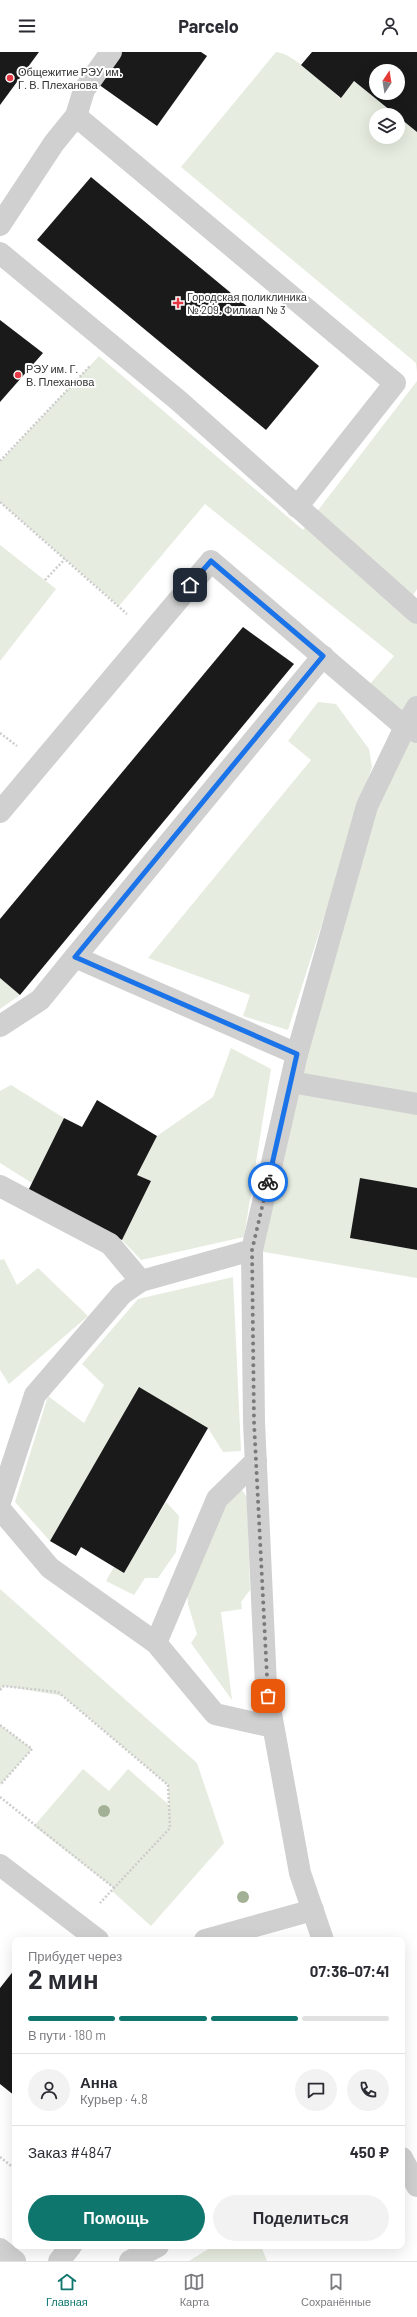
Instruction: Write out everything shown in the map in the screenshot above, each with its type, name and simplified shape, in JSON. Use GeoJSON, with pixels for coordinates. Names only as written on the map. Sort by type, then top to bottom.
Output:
{"type":"FeatureCollection","features":[{"type":"Feature","properties":{"kind":"street"},"geometry":{"type":"LineString","coordinates":[[0,225],[54,143],[76,116],[84,90],[111,52]]}},
{"type":"Feature","properties":{"kind":"street"},"geometry":{"type":"LineString","coordinates":[[76,116],[395,383],[297,507]]}},
{"type":"Feature","properties":{"kind":"street"},"geometry":{"type":"LineString","coordinates":[[0,252],[179,401],[417,612]]}},
{"type":"Feature","properties":{"kind":"street"},"geometry":{"type":"LineString","coordinates":[[0,812],[211,561],[411,729]]}},
{"type":"Feature","properties":{"kind":"street"},"geometry":{"type":"LineString","coordinates":[[0,1026],[40,1000],[323,656]]}},
{"type":"Feature","properties":{"kind":"street"},"geometry":{"type":"LineString","coordinates":[[322,1937],[300,1873],[266,1686],[256,1461],[252,1250],[297,1054],[367,806],[411,729],[417,707]]}},
{"type":"Feature","properties":{"kind":"street"},"geometry":{"type":"LineString","coordinates":[[75,957],[297,1054]]}},
{"type":"Feature","properties":{"kind":"street"},"geometry":{"type":"LineString","coordinates":[[291,1082],[417,1104]]}},
{"type":"Feature","properties":{"kind":"street"},"geometry":{"type":"LineString","coordinates":[[0,1186],[110,1244],[141,1281]]}},
{"type":"Feature","properties":{"kind":"street"},"geometry":{"type":"LineString","coordinates":[[0,1502],[35,1395],[122,1294],[141,1281],[252,1250]]}},
{"type":"Feature","properties":{"kind":"street"},"geometry":{"type":"LineString","coordinates":[[156,1643],[217,1499],[256,1461]]}},
{"type":"Feature","properties":{"kind":"street"},"geometry":{"type":"LineString","coordinates":[[0,1509],[50,1568],[156,1643],[215,1714],[274,1727]]}},
{"type":"Feature","properties":{"kind":"street"},"geometry":{"type":"LineString","coordinates":[[0,1865],[94,1937]]}},
{"type":"Feature","properties":{"kind":"street"},"geometry":{"type":"LineString","coordinates":[[216,1937],[313,1910]]}},
{"type":"Feature","properties":{"kind":"street"},"geometry":{"type":"LineString","coordinates":[[405,2164],[417,2186]]}},
{"type":"Feature","properties":{"kind":"street"},"geometry":{"type":"LineString","coordinates":[[0,2249],[15,2261]]}},
{"type":"Feature","properties":{"kind":"street"},"geometry":{"type":"LineString","coordinates":[[59,2261],[69,2249]]}},
{"type":"Feature","properties":{"kind":"street"},"geometry":{"type":"LineString","coordinates":[[130,2261],[152,2249]]}},
{"type":"Feature","properties":{"kind":"path"},"geometry":{"type":"LineString","coordinates":[[0,461],[111,343]]}},
{"type":"Feature","properties":{"kind":"path"},"geometry":{"type":"LineString","coordinates":[[0,502],[150,634]]}},
{"type":"Feature","properties":{"kind":"path"},"geometry":{"type":"LineString","coordinates":[[45,580],[65,559]]}},
{"type":"Feature","properties":{"kind":"path"},"geometry":{"type":"LineString","coordinates":[[0,1690],[4,1686],[58,1692],[168,1785],[170,1828],[96,1908]]}},
{"type":"Feature","properties":{"kind":"path"},"geometry":{"type":"LineString","coordinates":[[0,1725],[32,1749],[0,1785]]}},
{"type":"Feature","properties":{"kind":"path"},"geometry":{"type":"LineString","coordinates":[[0,1797],[114,1888]]}},
{"type":"Feature","properties":{"kind":"path"},"geometry":{"type":"LineString","coordinates":[[0,2158],[12,2167]]}},
{"type":"Feature","properties":{"kind":"shaded area"},"geometry":{"type":"Polygon","coordinates":[[[276,52],[291,58],[300,64],[340,98],[354,81],[369,93],[369,100],[377,100],[387,108],[369,108],[369,144],[405,144],[405,123],[417,132],[417,372],[416,363],[181,167],[276,52]]]}},
{"type":"Feature","properties":{"kind":"shaded area"},"geometry":{"type":"Polygon","coordinates":[[[99,356],[303,530],[417,381],[417,589],[408,604],[417,613],[417,1188],[350,1238],[417,1250],[417,1278],[252,1250],[312,998],[405,727],[364,691],[394,656],[205,504],[119,606],[0,502],[0,462],[99,356]]]}},
{"type":"Feature","properties":{"kind":"shaded area"},"geometry":{"type":"Polygon","coordinates":[[[0,545],[56,589],[0,661],[0,545]]]}},
{"type":"Feature","properties":{"kind":"shaded area"},"geometry":{"type":"Polygon","coordinates":[[[318,702],[336,704],[369,749],[372,767],[288,1030],[243,1016],[250,995],[148,958],[311,760],[288,741],[318,702]]]}},
{"type":"Feature","properties":{"kind":"shaded area"},"geometry":{"type":"Polygon","coordinates":[[[0,978],[20,995],[0,1009],[0,978]]]}},
{"type":"Feature","properties":{"kind":"shaded area"},"geometry":{"type":"Polygon","coordinates":[[[231,1048],[271,1069],[244,1237],[141,1260],[122,1240],[151,1181],[137,1175],[157,1136],[213,1097],[231,1048]]]}},
{"type":"Feature","properties":{"kind":"shaded area"},"geometry":{"type":"Polygon","coordinates":[[[11,1085],[64,1118],[32,1183],[0,1163],[0,1091],[11,1085]]]}},
{"type":"Feature","properties":{"kind":"shaded area"},"geometry":{"type":"Polygon","coordinates":[[[4,1259],[17,1285],[38,1268],[88,1316],[9,1384],[0,1370],[0,1260],[4,1259]]]}},
{"type":"Feature","properties":{"kind":"shaded area"},"geometry":{"type":"Polygon","coordinates":[[[233,1277],[241,1451],[223,1452],[208,1428],[139,1388],[50,1541],[15,1502],[48,1396],[84,1423],[104,1385],[82,1364],[138,1299],[233,1277]]]}},
{"type":"Feature","properties":{"kind":"shaded area"},"geometry":{"type":"Polygon","coordinates":[[[238,1485],[247,1497],[250,1590],[241,1602],[242,1609],[221,1612],[232,1700],[191,1643],[197,1634],[188,1604],[187,1591],[222,1504],[238,1485]]]}},
{"type":"Feature","properties":{"kind":"shaded area"},"geometry":{"type":"Polygon","coordinates":[[[166,1502],[179,1516],[176,1552],[158,1578],[145,1578],[134,1595],[106,1581],[114,1567],[124,1573],[166,1502]]]}},
{"type":"Feature","properties":{"kind":"shaded area"},"geometry":{"type":"Polygon","coordinates":[[[0,1589],[197,1763],[224,1843],[151,1926],[112,1891],[114,1888],[34,1826],[83,1769],[109,1791],[128,1769],[169,1805],[168,1785],[63,1696],[4,1686],[0,1690],[0,1589]]]}},
{"type":"Feature","properties":{"kind":"shaded area"},"geometry":{"type":"Polygon","coordinates":[[[0,1725],[32,1749],[0,1785],[0,1725]]]}},
{"type":"Feature","properties":{"kind":"shaded area"},"geometry":{"type":"Polygon","coordinates":[[[208,2249],[262,2249],[267,2261],[189,2261],[208,2249]]]}},
{"type":"Feature","properties":{"kind":"building","name":"Общежитие РЭУ им. Г. В. Плеханова"},"geometry":{"type":"Polygon","coordinates":[[[0,52],[39,52],[0,105],[0,52]]]}},
{"type":"Feature","properties":{"kind":"building"},"geometry":{"type":"Polygon","coordinates":[[[122,52],[201,52],[207,56],[157,126],[98,84],[122,52]]]}},
{"type":"Feature","properties":{"kind":"building"},"geometry":{"type":"Polygon","coordinates":[[[312,52],[417,52],[417,132],[405,122],[405,108],[387,108],[377,100],[405,100],[405,64],[369,64],[369,93],[354,81],[341,98],[301,65],[312,52]]]}},
{"type":"Feature","properties":{"kind":"building","name":"Городская поликлиника № 209. Филиал № 3"},"geometry":{"type":"Polygon","coordinates":[[[91,177],[319,366],[266,430],[37,240],[91,177]]]}},
{"type":"Feature","properties":{"kind":"building"},"geometry":{"type":"Polygon","coordinates":[[[0,320],[43,353],[0,402],[0,320]]]}},
{"type":"Feature","properties":{"kind":"building"},"geometry":{"type":"Polygon","coordinates":[[[243,627],[294,664],[20,995],[0,978],[0,919],[243,627]]]}},
{"type":"Feature","properties":{"kind":"building"},"geometry":{"type":"Polygon","coordinates":[[[97,1100],[157,1136],[137,1175],[151,1181],[122,1240],[27,1193],[64,1118],[82,1127],[97,1100]]]}},
{"type":"Feature","properties":{"kind":"building"},"geometry":{"type":"Polygon","coordinates":[[[360,1178],[417,1188],[417,1250],[350,1238],[360,1178]]]}},
{"type":"Feature","properties":{"kind":"building"},"geometry":{"type":"Polygon","coordinates":[[[139,1387],[208,1428],[124,1573],[81,1547],[76,1556],[50,1541],[139,1387]]]}},
{"type":"Feature","properties":{"kind":"building"},"geometry":{"type":"Polygon","coordinates":[[[12,1973],[12,2094],[0,2084],[0,1988],[12,1973]]]}},
{"type":"Feature","properties":{"kind":"way so far"},"geometry":{"type":"LineString","coordinates":[[268,1182],[252,1250],[254,1422],[266,1686],[268,1696]]}},
{"type":"Feature","properties":{"kind":"place","name":"Общежитие РЭУ им. Г. В. Плеханова"},"geometry":{"type":"Point","coordinates":[10,78]}},
{"type":"Feature","properties":{"kind":"place","name":"Городская поликлиника № 209. Филиал № 3"},"geometry":{"type":"Point","coordinates":[178,303]}},
{"type":"Feature","properties":{"kind":"place","name":"РЭУ им. Г. В. Плеханова"},"geometry":{"type":"Point","coordinates":[18,375]}},
{"type":"Feature","properties":{"kind":"route"},"geometry":{"type":"LineString","coordinates":[[190,585],[211,561],[323,656],[75,957],[297,1054],[268,1182]]}}]}
